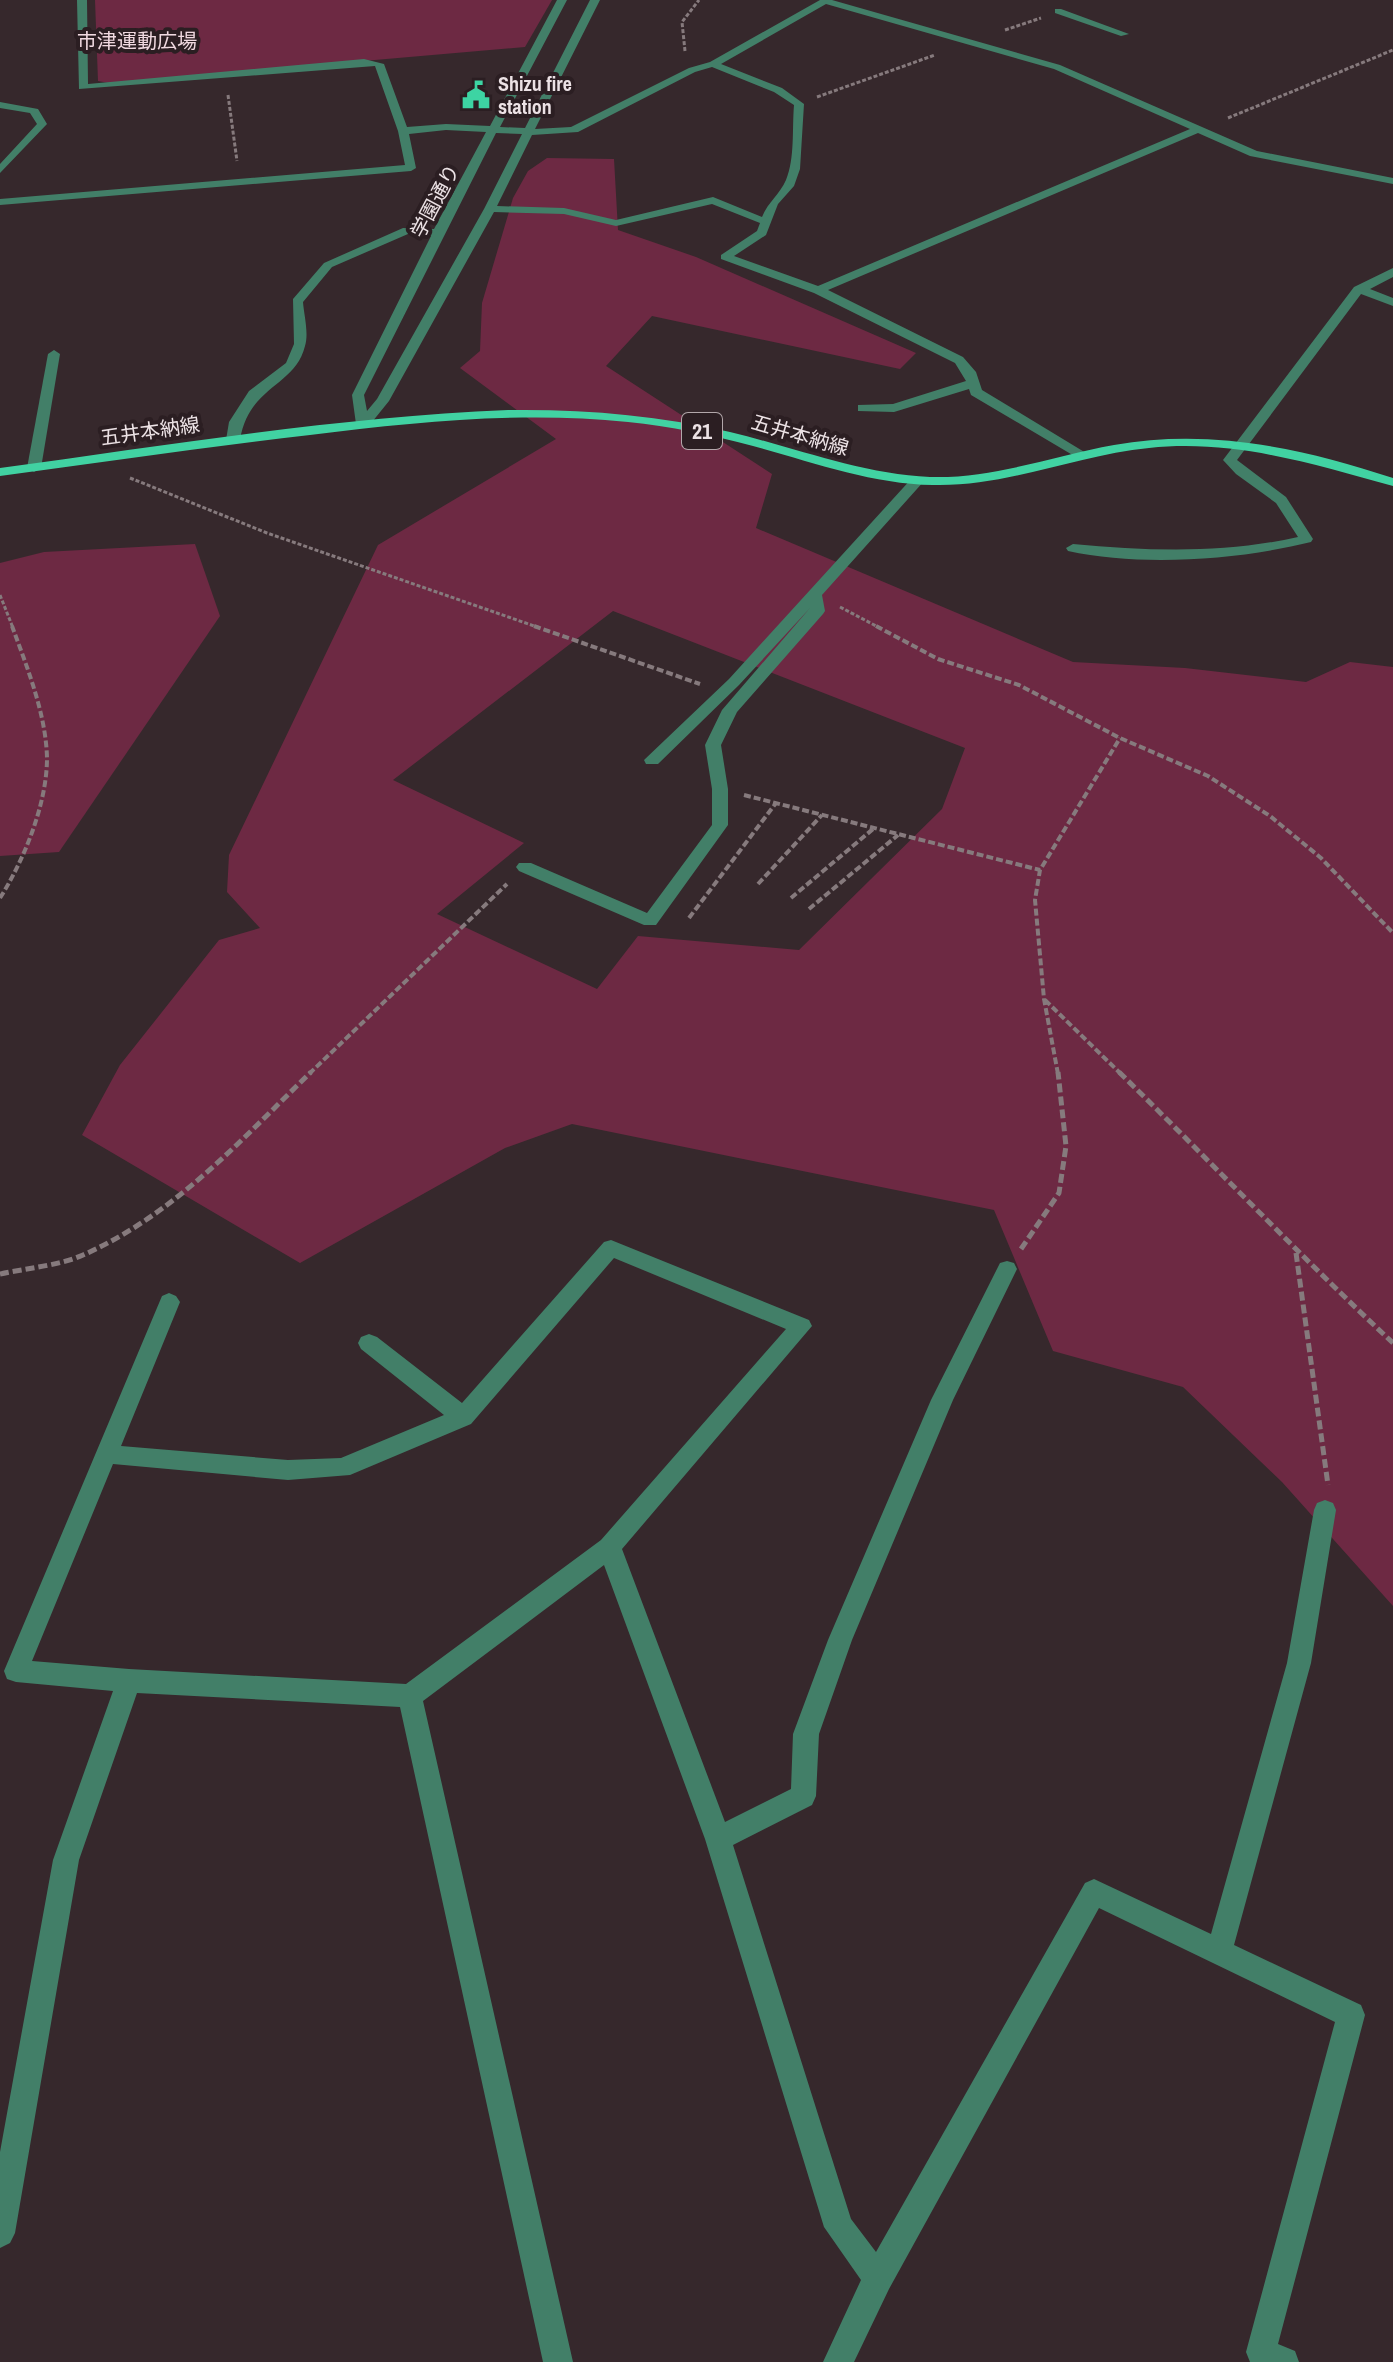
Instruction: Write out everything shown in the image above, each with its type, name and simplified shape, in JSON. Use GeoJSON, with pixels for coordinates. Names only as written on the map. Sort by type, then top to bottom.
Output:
{"type":"FeatureCollection","features":[{"type":"Feature","properties":{"kind":"main road","name":"五井本納線"},"geometry":{"type":"LineString","coordinates":[[0,472],[363,424],[515,414],[629,418],[733,437],[869,474],[918,480],[997,477],[1119,448],[1162,444],[1242,445],[1316,457],[1393,482]]}},
{"type":"Feature","properties":{"kind":"street"},"geometry":{"type":"LineString","coordinates":[[0,202],[411,168],[403,131],[379,64],[364,62],[83,87],[82,0]]}},
{"type":"Feature","properties":{"kind":"street","name":"学園通り"},"geometry":{"type":"LineString","coordinates":[[363,424],[358,395],[438,233],[494,129],[542,72],[562,0]]}},
{"type":"Feature","properties":{"kind":"street"},"geometry":{"type":"LineString","coordinates":[[363,424],[383,401],[490,209],[529,131],[542,72],[595,0]]}},
{"type":"Feature","properties":{"kind":"street"},"geometry":{"type":"LineString","coordinates":[[403,131],[446,127],[574,130],[692,70],[713,64],[825,1],[1057,67],[1254,154],[1393,181]]}},
{"type":"Feature","properties":{"kind":"street"},"geometry":{"type":"LineString","coordinates":[[1058,11],[1124,34]]}},
{"type":"Feature","properties":{"kind":"street"},"geometry":{"type":"LineString","coordinates":[[713,64],[778,90],[799,104],[795,169],[789,186],[773,203],[762,233],[725,257],[818,290],[959,360],[970,372],[976,392],[1081,456]]}},
{"type":"Feature","properties":{"kind":"street"},"geometry":{"type":"LineString","coordinates":[[0,105],[34,111],[42,124],[0,170]]}},
{"type":"Feature","properties":{"kind":"street"},"geometry":{"type":"LineString","coordinates":[[818,290],[1197,130]]}},
{"type":"Feature","properties":{"kind":"street"},"geometry":{"type":"LineString","coordinates":[[490,209],[564,211],[616,223],[713,200],[766,221]]}},
{"type":"Feature","properties":{"kind":"street"},"geometry":{"type":"LineString","coordinates":[[233,440],[236,422],[254,394],[291,365],[300,344],[297,302],[328,265],[407,230],[438,233]]}},
{"type":"Feature","properties":{"kind":"street"},"geometry":{"type":"LineString","coordinates":[[1073,548],[1177,557],[1262,550],[1306,539],[1281,500],[1253,476],[1237,470],[1230,460],[1360,289],[1393,272]]}},
{"type":"Feature","properties":{"kind":"street"},"geometry":{"type":"LineString","coordinates":[[1360,289],[1393,302]]}},
{"type":"Feature","properties":{"kind":"street"},"geometry":{"type":"LineString","coordinates":[[34,468],[54,354]]}},
{"type":"Feature","properties":{"kind":"street"},"geometry":{"type":"LineString","coordinates":[[863,408],[894,408],[973,383]]}},
{"type":"Feature","properties":{"kind":"street"},"geometry":{"type":"LineString","coordinates":[[652,760],[723,692],[918,480]]}},
{"type":"Feature","properties":{"kind":"street"},"geometry":{"type":"LineString","coordinates":[[525,867],[650,921],[720,825],[720,789],[713,745],[730,710],[818,611],[814,593]]}},
{"type":"Feature","properties":{"kind":"street"},"geometry":{"type":"LineString","coordinates":[[106,1454],[288,1470],[342,1468],[463,1417],[611,1248],[801,1326],[609,1547],[410,1696],[129,1681],[16,1671],[169,1302]]}},
{"type":"Feature","properties":{"kind":"street"},"geometry":{"type":"LineString","coordinates":[[718,1839],[803,1796],[806,1734],[840,1640],[942,1400],[1007,1269]]}},
{"type":"Feature","properties":{"kind":"street"},"geometry":{"type":"LineString","coordinates":[[369,1343],[463,1417]]}},
{"type":"Feature","properties":{"kind":"street"},"geometry":{"type":"LineString","coordinates":[[1219,1952],[1299,1663],[1325,1510]]}},
{"type":"Feature","properties":{"kind":"street"},"geometry":{"type":"LineString","coordinates":[[609,1547],[718,1839],[839,2227],[878,2278]]}},
{"type":"Feature","properties":{"kind":"street"},"geometry":{"type":"LineString","coordinates":[[0,2233],[66,1860],[129,1681]]}},
{"type":"Feature","properties":{"kind":"street"},"geometry":{"type":"LineString","coordinates":[[410,1696],[558,2362]]}},
{"type":"Feature","properties":{"kind":"street"},"geometry":{"type":"LineString","coordinates":[[838,2362],[878,2278],[1094,1892],[1351,2015],[1261,2352],[1284,2362]]}},
{"type":"Feature","properties":{"kind":"path"},"geometry":{"type":"LineString","coordinates":[[692,70],[679,32],[683,14],[699,0]]}},
{"type":"Feature","properties":{"kind":"path"},"geometry":{"type":"LineString","coordinates":[[799,104],[1058,11]]}},
{"type":"Feature","properties":{"kind":"path"},"geometry":{"type":"LineString","coordinates":[[1197,130],[1393,50]]}},
{"type":"Feature","properties":{"kind":"path"},"geometry":{"type":"LineString","coordinates":[[225,76],[240,182]]}},
{"type":"Feature","properties":{"kind":"path"},"geometry":{"type":"LineString","coordinates":[[86,460],[267,533],[723,692]]}},
{"type":"Feature","properties":{"kind":"path"},"geometry":{"type":"LineString","coordinates":[[814,593],[938,659],[1019,685],[1120,738],[1208,776],[1270,816],[1321,858],[1393,933]]}},
{"type":"Feature","properties":{"kind":"path"},"geometry":{"type":"LineString","coordinates":[[0,595],[40,719],[47,760],[32,828],[8,887],[0,898]]}},
{"type":"Feature","properties":{"kind":"path"},"geometry":{"type":"LineString","coordinates":[[1007,1269],[1059,1193],[1066,1146],[1055,1050],[1044,999],[1035,900],[1040,870],[1120,738]]}},
{"type":"Feature","properties":{"kind":"path"},"geometry":{"type":"LineString","coordinates":[[720,789],[1040,870]]}},
{"type":"Feature","properties":{"kind":"path"},"geometry":{"type":"LineString","coordinates":[[689,918],[776,803]]}},
{"type":"Feature","properties":{"kind":"path"},"geometry":{"type":"LineString","coordinates":[[758,884],[822,815]]}},
{"type":"Feature","properties":{"kind":"path"},"geometry":{"type":"LineString","coordinates":[[791,898],[874,828]]}},
{"type":"Feature","properties":{"kind":"path"},"geometry":{"type":"LineString","coordinates":[[809,909],[899,834]]}},
{"type":"Feature","properties":{"kind":"path"},"geometry":{"type":"LineString","coordinates":[[0,1274],[81,1256],[127,1232],[187,1192],[525,867]]}},
{"type":"Feature","properties":{"kind":"path"},"geometry":{"type":"LineString","coordinates":[[1044,999],[1225,1176],[1296,1252],[1393,1343]]}},
{"type":"Feature","properties":{"kind":"path"},"geometry":{"type":"LineString","coordinates":[[1296,1252],[1329,1475],[1325,1510]]}},
{"type":"Feature","properties":{"kind":"green space","name":"市津運動広場"},"geometry":{"type":"Polygon","coordinates":[[[95,0],[552,0],[525,47],[109,83],[98,81],[95,0]]]}},
{"type":"Feature","properties":{"kind":"green space"},"geometry":{"type":"Polygon","coordinates":[[[547,158],[614,159],[618,230],[696,257],[916,353],[900,369],[652,316],[606,366],[772,474],[756,528],[1073,662],[1185,668],[1306,682],[1350,662],[1393,667],[1393,1606],[1282,1482],[1183,1387],[1053,1351],[994,1210],[572,1124],[505,1148],[300,1263],[82,1135],[120,1065],[219,940],[260,928],[227,892],[229,855],[378,545],[556,439],[460,368],[480,351],[482,303],[513,198],[528,171],[547,158]],[[613,611],[393,780],[524,843],[437,914],[597,989],[638,936],[799,950],[942,809],[965,748],[613,611]]]}},
{"type":"Feature","properties":{"kind":"green space"},"geometry":{"type":"Polygon","coordinates":[[[195,544],[220,616],[59,852],[0,856],[0,563],[44,552],[195,544]]]}},
{"type":"Feature","properties":{"kind":"place","name":"Shizu fire station"},"geometry":{"type":"Point","coordinates":[476,95]}}]}
